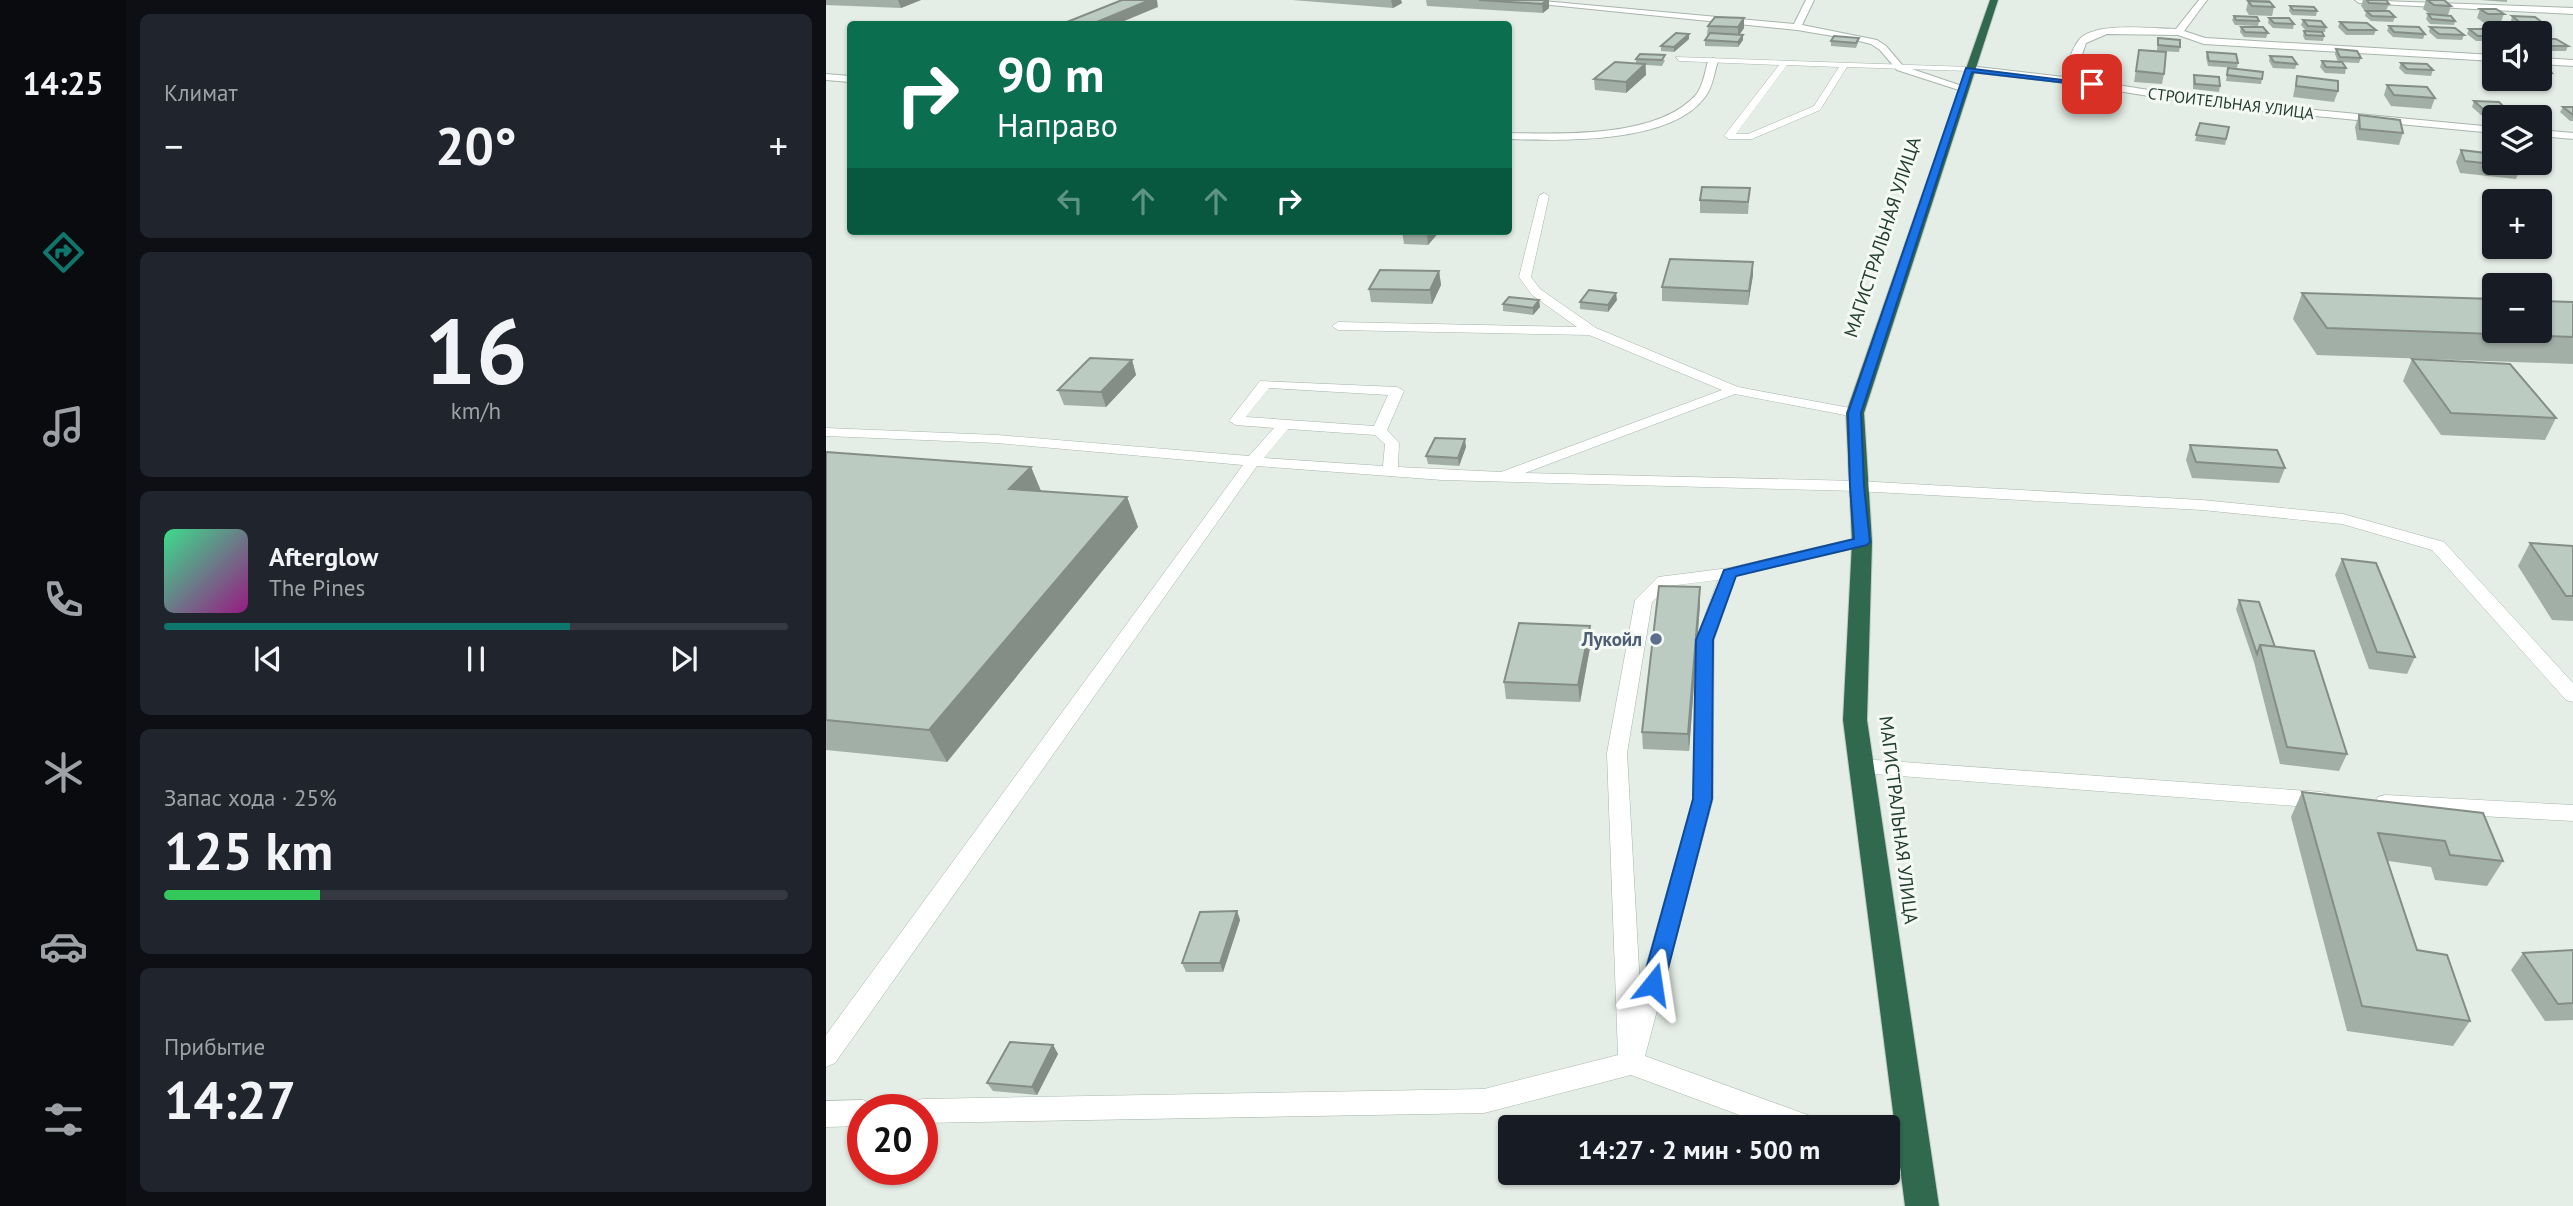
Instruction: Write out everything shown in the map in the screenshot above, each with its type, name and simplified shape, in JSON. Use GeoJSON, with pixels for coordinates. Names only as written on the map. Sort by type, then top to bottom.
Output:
{"type":"FeatureCollection","features":[{"type":"Feature","properties":{"kind":"highway","name":"МАГИСТРАЛЬНАЯ УЛИЦА"},"geometry":{"type":"LineString","coordinates":[[1922,1206],[1901,1161],[1855,720],[1862,542],[1855,413],[1994,0]]}},
{"type":"Feature","properties":{"kind":"street"},"geometry":{"type":"LineString","coordinates":[[1506,0],[1640,11],[1671,10],[1797,27],[1874,42],[1889,54],[1900,68]]}},
{"type":"Feature","properties":{"kind":"street"},"geometry":{"type":"LineString","coordinates":[[1624,0],[1640,11]]}},
{"type":"Feature","properties":{"kind":"street"},"geometry":{"type":"LineString","coordinates":[[1797,27],[1810,0]]}},
{"type":"Feature","properties":{"kind":"street"},"geometry":{"type":"LineString","coordinates":[[2179,32],[2203,0]]}},
{"type":"Feature","properties":{"kind":"street"},"geometry":{"type":"LineString","coordinates":[[2359,0],[2573,11]]}},
{"type":"Feature","properties":{"kind":"street"},"geometry":{"type":"LineString","coordinates":[[2068,80],[2082,42],[2090,36],[2116,30],[2179,32],[2204,41],[2482,57]]}},
{"type":"Feature","properties":{"kind":"street"},"geometry":{"type":"LineString","coordinates":[[1512,136],[1592,136],[1666,119],[1688,108],[1702,95],[1713,61]]}},
{"type":"Feature","properties":{"kind":"street"},"geometry":{"type":"LineString","coordinates":[[2552,62],[2573,63]]}},
{"type":"Feature","properties":{"kind":"street","name":"СТРОИТЕЛЬНАЯ УЛИЦА"},"geometry":{"type":"LineString","coordinates":[[1900,68],[1966,79],[2068,80],[2211,103],[2482,129]]}},
{"type":"Feature","properties":{"kind":"street"},"geometry":{"type":"LineString","coordinates":[[826,77],[847,79]]}},
{"type":"Feature","properties":{"kind":"street"},"geometry":{"type":"LineString","coordinates":[[826,86],[847,86]]}},
{"type":"Feature","properties":{"kind":"street"},"geometry":{"type":"LineString","coordinates":[[2552,134],[2573,136]]}},
{"type":"Feature","properties":{"kind":"lane"},"geometry":{"type":"LineString","coordinates":[[1679,60],[1900,68],[1966,79]]}},
{"type":"Feature","properties":{"kind":"lane"},"geometry":{"type":"LineString","coordinates":[[1784,64],[1729,136],[1749,137],[1817,108],[1843,67]]}},
{"type":"Feature","properties":{"kind":"lane"},"geometry":{"type":"LineString","coordinates":[[1544,196],[1525,277],[1536,292],[1591,331],[1734,390],[1855,413]]}},
{"type":"Feature","properties":{"kind":"lane"},"geometry":{"type":"LineString","coordinates":[[1338,326],[1591,331]]}},
{"type":"Feature","properties":{"kind":"lane"},"geometry":{"type":"LineString","coordinates":[[1379,431],[1397,391],[1265,384],[1236,421],[1379,431],[1392,443],[1390,471]]}},
{"type":"Feature","properties":{"kind":"lane"},"geometry":{"type":"LineString","coordinates":[[1499,477],[1734,390]]}},
{"type":"Feature","properties":{"kind":"lane"},"geometry":{"type":"LineString","coordinates":[[826,1055],[1254,460],[1284,425]]}},
{"type":"Feature","properties":{"kind":"lane"},"geometry":{"type":"LineString","coordinates":[[826,432],[997,439],[1390,471],[1499,477],[1857,486],[2202,505],[2343,519],[2438,546],[2573,695]]}},
{"type":"Feature","properties":{"kind":"lane"},"geometry":{"type":"LineString","coordinates":[[1631,1063],[1618,753],[1644,600],[1664,581],[1729,573],[1862,542]]}},
{"type":"Feature","properties":{"kind":"lane"},"geometry":{"type":"LineString","coordinates":[[1631,1063],[1703,799],[1705,640],[1729,573]]}},
{"type":"Feature","properties":{"kind":"lane"},"geometry":{"type":"LineString","coordinates":[[1861,766],[2337,801]]}},
{"type":"Feature","properties":{"kind":"lane"},"geometry":{"type":"LineString","coordinates":[[2365,802],[2573,813]]}},
{"type":"Feature","properties":{"kind":"lane"},"geometry":{"type":"LineString","coordinates":[[938,1111],[1484,1101],[1631,1063],[1774,1115]]}},
{"type":"Feature","properties":{"kind":"lane"},"geometry":{"type":"LineString","coordinates":[[826,1114],[847,1113]]}},
{"type":"Feature","properties":{"kind":"building"},"geometry":{"type":"Polygon","coordinates":[[[1122,0],[1150,0],[1099,21],[1070,21],[1122,0]]]}},
{"type":"Feature","properties":{"kind":"building"},"geometry":{"type":"Polygon","coordinates":[[[1479,0],[1547,0],[1542,4],[1479,0]]]}},
{"type":"Feature","properties":{"kind":"building"},"geometry":{"type":"Polygon","coordinates":[[[2367,0],[2386,0],[2389,4],[2369,3],[2367,0]]]}},
{"type":"Feature","properties":{"kind":"building"},"geometry":{"type":"Polygon","coordinates":[[[2427,0],[2444,0],[2451,6],[2434,5],[2427,0]]]}},
{"type":"Feature","properties":{"kind":"building"},"geometry":{"type":"Polygon","coordinates":[[[2248,1],[2270,2],[2274,7],[2252,6],[2248,1]]]}},
{"type":"Feature","properties":{"kind":"building"},"geometry":{"type":"Polygon","coordinates":[[[2290,6],[2314,7],[2317,11],[2293,10],[2290,6]]]}},
{"type":"Feature","properties":{"kind":"building"},"geometry":{"type":"Polygon","coordinates":[[[2480,9],[2496,9],[2504,14],[2488,14],[2480,9]]]}},
{"type":"Feature","properties":{"kind":"building"},"geometry":{"type":"Polygon","coordinates":[[[2366,11],[2389,11],[2395,17],[2372,16],[2366,11]]]}},
{"type":"Feature","properties":{"kind":"building"},"geometry":{"type":"Polygon","coordinates":[[[2428,14],[2451,16],[2455,21],[2432,19],[2428,14]]]}},
{"type":"Feature","properties":{"kind":"building"},"geometry":{"type":"Polygon","coordinates":[[[2234,16],[2257,17],[2259,21],[2236,20],[2234,16]]]}},
{"type":"Feature","properties":{"kind":"building"},"geometry":{"type":"Polygon","coordinates":[[[2512,16],[2535,17],[2540,21],[2518,21],[2512,16]]]}},
{"type":"Feature","properties":{"kind":"building"},"geometry":{"type":"Polygon","coordinates":[[[1715,17],[1744,18],[1738,27],[1708,26],[1715,17]]]}},
{"type":"Feature","properties":{"kind":"building"},"geometry":{"type":"Polygon","coordinates":[[[2269,18],[2289,18],[2294,24],[2274,23],[2269,18]]]}},
{"type":"Feature","properties":{"kind":"building"},"geometry":{"type":"Polygon","coordinates":[[[2303,20],[2321,21],[2326,27],[2308,26],[2303,20]]]}},
{"type":"Feature","properties":{"kind":"building"},"geometry":{"type":"Polygon","coordinates":[[[2340,22],[2367,23],[2376,30],[2348,30],[2340,22]]]}},
{"type":"Feature","properties":{"kind":"building"},"geometry":{"type":"Polygon","coordinates":[[[2389,26],[2419,27],[2425,34],[2394,32],[2389,26]]]}},
{"type":"Feature","properties":{"kind":"building"},"geometry":{"type":"Polygon","coordinates":[[[2241,27],[2263,27],[2268,33],[2245,32],[2241,27]]]}},
{"type":"Feature","properties":{"kind":"building"},"geometry":{"type":"Polygon","coordinates":[[[2430,27],[2455,28],[2464,35],[2439,34],[2430,27]]]}},
{"type":"Feature","properties":{"kind":"building"},"geometry":{"type":"Polygon","coordinates":[[[2469,29],[2482,29],[2482,36],[2469,29]]]}},
{"type":"Feature","properties":{"kind":"building"},"geometry":{"type":"Polygon","coordinates":[[[2304,31],[2322,32],[2324,36],[2306,35],[2304,31]]]}},
{"type":"Feature","properties":{"kind":"building"},"geometry":{"type":"Polygon","coordinates":[[[1676,33],[1689,34],[1674,47],[1661,46],[1676,33]]]}},
{"type":"Feature","properties":{"kind":"building"},"geometry":{"type":"Polygon","coordinates":[[[1710,33],[1743,35],[1738,42],[1705,40],[1710,33]]]}},
{"type":"Feature","properties":{"kind":"building"},"geometry":{"type":"Polygon","coordinates":[[[1834,36],[1859,38],[1856,43],[1831,41],[1834,36]]]}},
{"type":"Feature","properties":{"kind":"building"},"geometry":{"type":"Polygon","coordinates":[[[2158,38],[2180,40],[2180,47],[2158,45],[2158,38]]]}},
{"type":"Feature","properties":{"kind":"building"},"geometry":{"type":"Polygon","coordinates":[[[2552,39],[2556,39],[2568,46],[2552,46],[2552,39]]]}},
{"type":"Feature","properties":{"kind":"building"},"geometry":{"type":"Polygon","coordinates":[[[2336,49],[2357,51],[2361,58],[2340,57],[2336,49]]]}},
{"type":"Feature","properties":{"kind":"building"},"geometry":{"type":"Polygon","coordinates":[[[2139,50],[2166,52],[2164,74],[2136,71],[2139,50]]]}},
{"type":"Feature","properties":{"kind":"building"},"geometry":{"type":"Polygon","coordinates":[[[2207,52],[2236,54],[2238,63],[2209,61],[2207,52]]]}},
{"type":"Feature","properties":{"kind":"building"},"geometry":{"type":"Polygon","coordinates":[[[1640,54],[1665,55],[1662,60],[1636,59],[1640,54]]]}},
{"type":"Feature","properties":{"kind":"building"},"geometry":{"type":"Polygon","coordinates":[[[2270,56],[2292,57],[2297,64],[2274,62],[2270,56]]]}},
{"type":"Feature","properties":{"kind":"building"},"geometry":{"type":"Polygon","coordinates":[[[2322,61],[2342,62],[2346,68],[2326,67],[2322,61]]]}},
{"type":"Feature","properties":{"kind":"building"},"geometry":{"type":"Polygon","coordinates":[[[1615,62],[1645,64],[1626,82],[1594,79],[1615,62]]]}},
{"type":"Feature","properties":{"kind":"building"},"geometry":{"type":"Polygon","coordinates":[[[2401,63],[2427,64],[2433,70],[2407,69],[2401,63]]]}},
{"type":"Feature","properties":{"kind":"building"},"geometry":{"type":"Polygon","coordinates":[[[2228,68],[2263,72],[2262,79],[2227,75],[2228,68]]]}},
{"type":"Feature","properties":{"kind":"building"},"geometry":{"type":"Polygon","coordinates":[[[2194,75],[2219,77],[2220,86],[2195,84],[2194,75]]]}},
{"type":"Feature","properties":{"kind":"building"},"geometry":{"type":"Polygon","coordinates":[[[2297,76],[2338,81],[2338,91],[2296,86],[2297,76]]]}},
{"type":"Feature","properties":{"kind":"building"},"geometry":{"type":"Polygon","coordinates":[[[2387,85],[2427,87],[2435,98],[2394,95],[2387,85]]]}},
{"type":"Feature","properties":{"kind":"building"},"geometry":{"type":"Polygon","coordinates":[[[2474,101],[2499,102],[2502,105],[2482,105],[2482,108],[2474,101]]]}},
{"type":"Feature","properties":{"kind":"building"},"geometry":{"type":"Polygon","coordinates":[[[2563,107],[2573,107],[2573,115],[2563,107]]]}},
{"type":"Feature","properties":{"kind":"building"},"geometry":{"type":"Polygon","coordinates":[[[2359,115],[2400,120],[2403,133],[2360,129],[2359,115]]]}},
{"type":"Feature","properties":{"kind":"building"},"geometry":{"type":"Polygon","coordinates":[[[2200,123],[2229,127],[2226,139],[2196,135],[2200,123]]]}},
{"type":"Feature","properties":{"kind":"building"},"geometry":{"type":"Polygon","coordinates":[[[2461,150],[2482,153],[2482,163],[2465,161],[2461,150]]]}},
{"type":"Feature","properties":{"kind":"building"},"geometry":{"type":"Polygon","coordinates":[[[1702,187],[1750,188],[1748,202],[1700,200],[1702,187]]]}},
{"type":"Feature","properties":{"kind":"building"},"geometry":{"type":"Polygon","coordinates":[[[1670,259],[1753,262],[1749,291],[1662,287],[1670,259]]]}},
{"type":"Feature","properties":{"kind":"building"},"geometry":{"type":"Polygon","coordinates":[[[1380,270],[1439,271],[1430,290],[1369,289],[1380,270]]]}},
{"type":"Feature","properties":{"kind":"building"},"geometry":{"type":"Polygon","coordinates":[[[1589,290],[1616,293],[1608,305],[1580,302],[1589,290]]]}},
{"type":"Feature","properties":{"kind":"building"},"geometry":{"type":"Polygon","coordinates":[[[2302,293],[2482,299],[2482,334],[2327,328],[2302,293]]]}},
{"type":"Feature","properties":{"kind":"building"},"geometry":{"type":"Polygon","coordinates":[[[1509,297],[1539,300],[1533,308],[1503,304],[1509,297]]]}},
{"type":"Feature","properties":{"kind":"building"},"geometry":{"type":"Polygon","coordinates":[[[2552,301],[2573,302],[2573,337],[2552,336],[2552,301]]]}},
{"type":"Feature","properties":{"kind":"building"},"geometry":{"type":"Polygon","coordinates":[[[1090,358],[1132,360],[1101,392],[1058,390],[1090,358]]]}},
{"type":"Feature","properties":{"kind":"building"},"geometry":{"type":"Polygon","coordinates":[[[2412,359],[2510,364],[2556,418],[2451,413],[2412,359]]]}},
{"type":"Feature","properties":{"kind":"building"},"geometry":{"type":"Polygon","coordinates":[[[1435,438],[1465,439],[1458,458],[1426,456],[1435,438]]]}},
{"type":"Feature","properties":{"kind":"building"},"geometry":{"type":"Polygon","coordinates":[[[2190,445],[2277,450],[2285,468],[2196,462],[2190,445]]]}},
{"type":"Feature","properties":{"kind":"building"},"geometry":{"type":"Polygon","coordinates":[[[826,452],[1031,467],[1009,489],[1127,497],[929,730],[826,720],[826,452]]]}},
{"type":"Feature","properties":{"kind":"building"},"geometry":{"type":"Polygon","coordinates":[[[2530,543],[2573,546],[2573,596],[2566,596],[2530,543]]]}},
{"type":"Feature","properties":{"kind":"building"},"geometry":{"type":"Polygon","coordinates":[[[2342,559],[2376,563],[2415,657],[2377,652],[2342,559]]]}},
{"type":"Feature","properties":{"kind":"building"},"geometry":{"type":"Polygon","coordinates":[[[1659,586],[1700,587],[1688,734],[1642,732],[1659,586]]]}},
{"type":"Feature","properties":{"kind":"building"},"geometry":{"type":"Polygon","coordinates":[[[2239,600],[2259,602],[2275,647],[2260,645],[2257,654],[2239,600]]]}},
{"type":"Feature","properties":{"kind":"building"},"geometry":{"type":"Polygon","coordinates":[[[1519,623],[1590,626],[1578,685],[1504,682],[1519,623]]]}},
{"type":"Feature","properties":{"kind":"building"},"geometry":{"type":"Polygon","coordinates":[[[2260,645],[2314,651],[2347,754],[2287,747],[2260,645]]]}},
{"type":"Feature","properties":{"kind":"building"},"geometry":{"type":"Polygon","coordinates":[[[2302,792],[2483,813],[2503,861],[2450,855],[2445,841],[2378,833],[2417,950],[2447,955],[2470,1021],[2362,1006],[2302,792]]]}},
{"type":"Feature","properties":{"kind":"building"},"geometry":{"type":"Polygon","coordinates":[[[1237,911],[1220,963],[1182,963],[1200,912],[1237,911]]]}},
{"type":"Feature","properties":{"kind":"building"},"geometry":{"type":"Polygon","coordinates":[[[2573,950],[2573,1003],[2558,1004],[2523,953],[2573,950]]]}},
{"type":"Feature","properties":{"kind":"building"},"geometry":{"type":"Polygon","coordinates":[[[1010,1042],[1053,1045],[1032,1087],[987,1083],[1010,1042]]]}},
{"type":"Feature","properties":{"kind":"place","name":"Лукойл"},"geometry":{"type":"Point","coordinates":[1656,639]}},
{"type":"Feature","properties":{"kind":"route"},"geometry":{"type":"LineString","coordinates":[[1653,984],[1703,799],[1705,640],[1729,573],[1862,542],[1855,413],[1969,69],[2092,84]]}}]}
